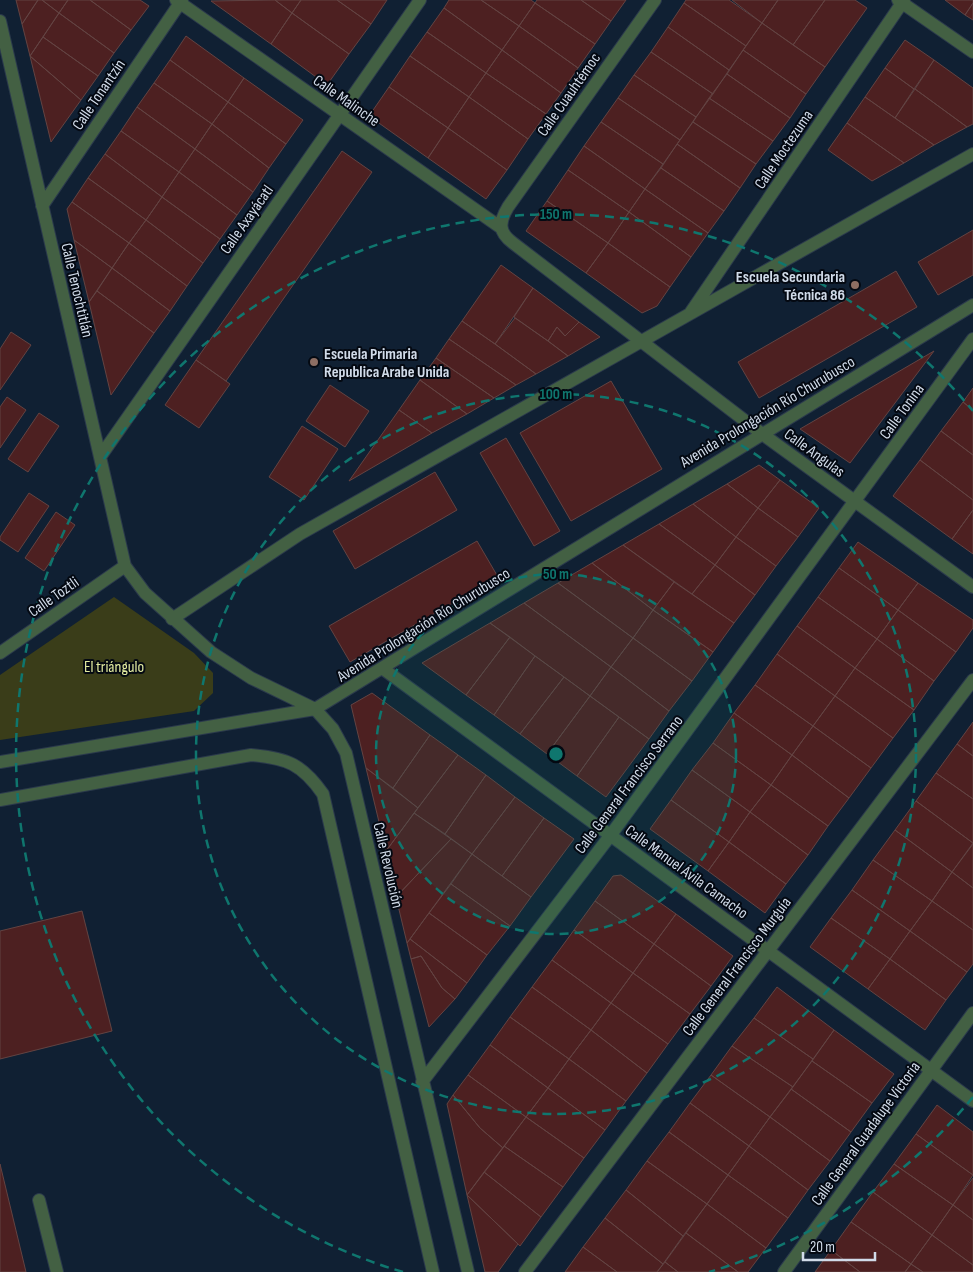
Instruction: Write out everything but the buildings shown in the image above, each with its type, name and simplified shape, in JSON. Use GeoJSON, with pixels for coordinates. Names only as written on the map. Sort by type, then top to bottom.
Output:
{"type":"FeatureCollection","features":[{"type":"Feature","properties":{"kind":"street","name":"Calle Axayácatl"},"geometry":{"type":"LineString","coordinates":[[100,457],[420,0]]}},
{"type":"Feature","properties":{"kind":"street","name":"Calle Cuauhtémoc"},"geometry":{"type":"LineString","coordinates":[[500,227],[508,207],[655,0]]}},
{"type":"Feature","properties":{"kind":"street","name":"Calle Malinche"},"geometry":{"type":"LineString","coordinates":[[179,1],[500,227],[505,237],[640,341]]}},
{"type":"Feature","properties":{"kind":"street","name":"Calle Tonantzín"},"geometry":{"type":"LineString","coordinates":[[42,206],[179,1]]}},
{"type":"Feature","properties":{"kind":"street"},"geometry":{"type":"LineString","coordinates":[[901,1],[973,52]]}},
{"type":"Feature","properties":{"kind":"street","name":"Calle Moctezuma"},"geometry":{"type":"LineString","coordinates":[[689,316],[901,1]]}},
{"type":"Feature","properties":{"kind":"street","name":"Calle Tenochtitlán"},"geometry":{"type":"LineString","coordinates":[[0,21],[125,566]]}},
{"type":"Feature","properties":{"kind":"street"},"geometry":{"type":"LineString","coordinates":[[172,619],[300,534],[973,154]]}},
{"type":"Feature","properties":{"kind":"street","name":"Avenida Prolongación Río Churubusco"},"geometry":{"type":"LineString","coordinates":[[0,762],[315,709],[973,305]]}},
{"type":"Feature","properties":{"kind":"street","name":"Calle Tonina"},"geometry":{"type":"LineString","coordinates":[[856,502],[973,339]]}},
{"type":"Feature","properties":{"kind":"street","name":"Calle Angulas"},"geometry":{"type":"LineString","coordinates":[[640,341],[762,433],[973,587]]}},
{"type":"Feature","properties":{"kind":"street","name":"Calle General Francisco Serrano"},"geometry":{"type":"LineString","coordinates":[[422,1082],[610,836],[856,502]]}},
{"type":"Feature","properties":{"kind":"street","name":"Calle Revolución"},"geometry":{"type":"LineString","coordinates":[[125,566],[145,593],[211,652],[251,678],[315,709],[333,729],[346,753],[468,1272]]}},
{"type":"Feature","properties":{"kind":"street","name":"Calle Toztli"},"geometry":{"type":"LineString","coordinates":[[0,653],[125,566]]}},
{"type":"Feature","properties":{"kind":"street","name":"Calle Manuel Ávila Camacho"},"geometry":{"type":"LineString","coordinates":[[382,668],[973,1100]]}},
{"type":"Feature","properties":{"kind":"street","name":"Calle General Francisco Murguía"},"geometry":{"type":"LineString","coordinates":[[525,1272],[973,680]]}},
{"type":"Feature","properties":{"kind":"street"},"geometry":{"type":"LineString","coordinates":[[0,800],[251,755],[272,757],[290,762],[310,775],[323,794],[433,1272]]}},
{"type":"Feature","properties":{"kind":"street","name":"Calle General Guadalupe Victoria"},"geometry":{"type":"LineString","coordinates":[[784,1272],[973,1013]]}},
{"type":"Feature","properties":{"kind":"street"},"geometry":{"type":"LineString","coordinates":[[39,1200],[57,1272]]}},
{"type":"Feature","properties":{"kind":"green space","name":"El triángulo"},"geometry":{"type":"Polygon","coordinates":[[[114,597],[194,653],[213,673],[213,693],[194,711],[0,740],[0,675],[114,597]]]}},
{"type":"Feature","properties":{"kind":"place","name":"Escuela Secundaria Técnica 86"},"geometry":{"type":"Point","coordinates":[855,285]}},
{"type":"Feature","properties":{"kind":"place","name":"Escuela Primaria Republica Arabe Unida"},"geometry":{"type":"Point","coordinates":[314,362]}}]}
